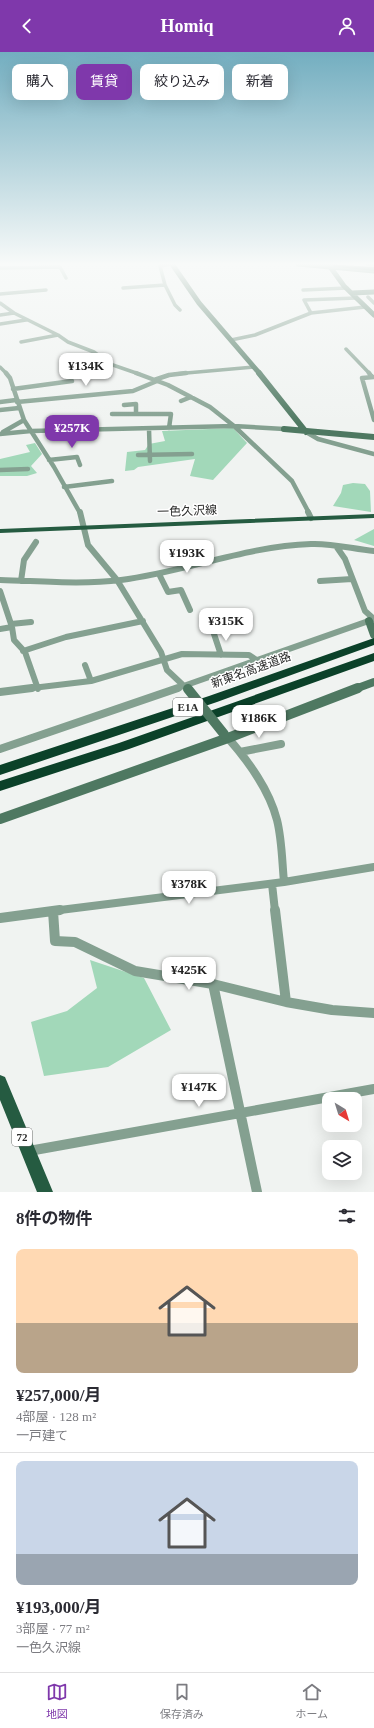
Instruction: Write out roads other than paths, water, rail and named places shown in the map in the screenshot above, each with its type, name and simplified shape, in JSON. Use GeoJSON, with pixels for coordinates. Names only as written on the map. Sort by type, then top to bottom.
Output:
{"type":"FeatureCollection","features":[{"type":"Feature","properties":{"kind":"highway","name":"新東名高速道路"},"geometry":{"type":"LineString","coordinates":[[0,770],[206,701],[373,635]]}},
{"type":"Feature","properties":{"kind":"highway","name":"E1A"},"geometry":{"type":"LineString","coordinates":[[0,786],[146,738],[374,657]]}},
{"type":"Feature","properties":{"kind":"main road","name":"一色久沢線"},"geometry":{"type":"LineString","coordinates":[[0,535],[84,529],[374,516]]}},
{"type":"Feature","properties":{"kind":"main road","name":"一色久沢線"},"geometry":{"type":"LineString","coordinates":[[0,530],[374,521]]}},
{"type":"Feature","properties":{"kind":"main road","name":"72"},"geometry":{"type":"LineString","coordinates":[[0,1082],[45,1192]]}},
{"type":"Feature","properties":{"kind":"street"},"geometry":{"type":"LineString","coordinates":[[21,317],[75,346],[94,352],[110,364],[156,380],[210,407],[234,426],[292,481],[311,518]]}},
{"type":"Feature","properties":{"kind":"street"},"geometry":{"type":"LineString","coordinates":[[211,317],[290,410],[306,432],[318,439],[374,454]]}},
{"type":"Feature","properties":{"kind":"street"},"geometry":{"type":"LineString","coordinates":[[231,340],[255,335],[302,317]]}},
{"type":"Feature","properties":{"kind":"street"},"geometry":{"type":"LineString","coordinates":[[0,324],[26,320]]}},
{"type":"Feature","properties":{"kind":"street"},"geometry":{"type":"LineString","coordinates":[[21,342],[42,340],[58,336]]}},
{"type":"Feature","properties":{"kind":"street"},"geometry":{"type":"LineString","coordinates":[[346,350],[373,377]]}},
{"type":"Feature","properties":{"kind":"street"},"geometry":{"type":"LineString","coordinates":[[0,366],[10,378],[16,401],[24,420],[80,513],[88,545],[117,580],[143,621],[161,652],[167,670],[186,688],[253,768],[273,809],[277,822],[284,882]]}},
{"type":"Feature","properties":{"kind":"street"},"geometry":{"type":"LineString","coordinates":[[0,402],[124,390],[133,391],[169,375],[254,367]]}},
{"type":"Feature","properties":{"kind":"street"},"geometry":{"type":"LineString","coordinates":[[373,377],[362,378],[374,420]]}},
{"type":"Feature","properties":{"kind":"street"},"geometry":{"type":"LineString","coordinates":[[13,389],[72,381]]}},
{"type":"Feature","properties":{"kind":"street"},"geometry":{"type":"LineString","coordinates":[[181,401],[191,397]]}},
{"type":"Feature","properties":{"kind":"street"},"geometry":{"type":"LineString","coordinates":[[124,405],[136,404],[136,413]]}},
{"type":"Feature","properties":{"kind":"street"},"geometry":{"type":"LineString","coordinates":[[169,428],[172,410],[170,407]]}},
{"type":"Feature","properties":{"kind":"street"},"geometry":{"type":"LineString","coordinates":[[0,410],[19,408]]}},
{"type":"Feature","properties":{"kind":"street"},"geometry":{"type":"LineString","coordinates":[[112,414],[171,414]]}},
{"type":"Feature","properties":{"kind":"street"},"geometry":{"type":"LineString","coordinates":[[0,434],[24,420]]}},
{"type":"Feature","properties":{"kind":"street"},"geometry":{"type":"LineString","coordinates":[[0,434],[31,431],[234,426],[374,437]]}},
{"type":"Feature","properties":{"kind":"street"},"geometry":{"type":"LineString","coordinates":[[149,429],[150,461]]}},
{"type":"Feature","properties":{"kind":"street"},"geometry":{"type":"LineString","coordinates":[[182,447],[182,455]]}},
{"type":"Feature","properties":{"kind":"street"},"geometry":{"type":"LineString","coordinates":[[138,455],[192,454]]}},
{"type":"Feature","properties":{"kind":"street"},"geometry":{"type":"LineString","coordinates":[[49,460],[77,457],[80,465]]}},
{"type":"Feature","properties":{"kind":"street"},"geometry":{"type":"LineString","coordinates":[[0,470],[8,471],[28,469]]}},
{"type":"Feature","properties":{"kind":"street"},"geometry":{"type":"LineString","coordinates":[[64,487],[112,481]]}},
{"type":"Feature","properties":{"kind":"street"},"geometry":{"type":"LineString","coordinates":[[21,581],[21,568],[28,550],[36,542]]}},
{"type":"Feature","properties":{"kind":"street"},"geometry":{"type":"LineString","coordinates":[[0,580],[53,583],[117,580],[158,574],[206,560],[254,551],[324,544],[374,551]]}},
{"type":"Feature","properties":{"kind":"street"},"geometry":{"type":"LineString","coordinates":[[336,546],[345,559],[365,611],[372,620],[373,635]]}},
{"type":"Feature","properties":{"kind":"street"},"geometry":{"type":"LineString","coordinates":[[158,574],[168,592],[181,590],[190,610]]}},
{"type":"Feature","properties":{"kind":"street"},"geometry":{"type":"LineString","coordinates":[[320,581],[352,579]]}},
{"type":"Feature","properties":{"kind":"street"},"geometry":{"type":"LineString","coordinates":[[0,591],[14,640],[24,651],[38,688]]}},
{"type":"Feature","properties":{"kind":"street"},"geometry":{"type":"LineString","coordinates":[[0,749],[186,688],[372,620]]}},
{"type":"Feature","properties":{"kind":"street"},"geometry":{"type":"LineString","coordinates":[[24,651],[66,637],[143,621]]}},
{"type":"Feature","properties":{"kind":"street"},"geometry":{"type":"LineString","coordinates":[[0,629],[31,622]]}},
{"type":"Feature","properties":{"kind":"street"},"geometry":{"type":"LineString","coordinates":[[214,634],[221,655]]}},
{"type":"Feature","properties":{"kind":"street"},"geometry":{"type":"LineString","coordinates":[[0,692],[91,681],[182,654],[249,655],[258,661]]}},
{"type":"Feature","properties":{"kind":"street"},"geometry":{"type":"LineString","coordinates":[[85,665],[91,681]]}},
{"type":"Feature","properties":{"kind":"street"},"geometry":{"type":"LineString","coordinates":[[0,819],[374,682]]}},
{"type":"Feature","properties":{"kind":"street"},"geometry":{"type":"LineString","coordinates":[[240,752],[281,744]]}},
{"type":"Feature","properties":{"kind":"street"},"geometry":{"type":"LineString","coordinates":[[0,918],[272,884],[374,867]]}},
{"type":"Feature","properties":{"kind":"street"},"geometry":{"type":"LineString","coordinates":[[272,884],[286,1002]]}},
{"type":"Feature","properties":{"kind":"street"},"geometry":{"type":"LineString","coordinates":[[53,911],[55,941],[75,942],[135,971],[213,984],[286,1002],[332,1010],[374,1013]]}},
{"type":"Feature","properties":{"kind":"street"},"geometry":{"type":"LineString","coordinates":[[213,984],[257,1192]]}},
{"type":"Feature","properties":{"kind":"street"},"geometry":{"type":"LineString","coordinates":[[28,1151],[374,1089]]}}]}
